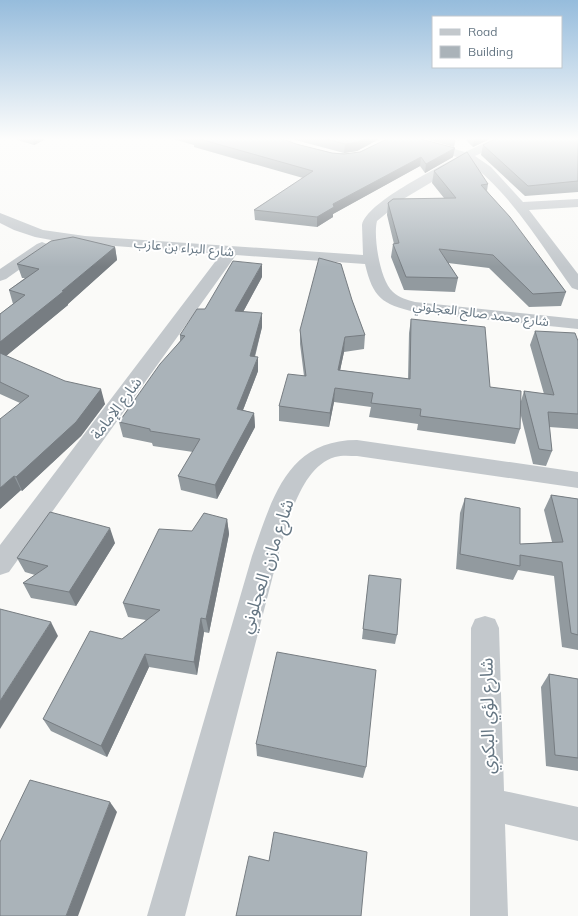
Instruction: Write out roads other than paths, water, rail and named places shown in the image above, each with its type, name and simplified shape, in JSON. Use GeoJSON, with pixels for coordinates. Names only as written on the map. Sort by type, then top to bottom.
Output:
{"type":"FeatureCollection","features":[{"type":"Feature","properties":{"kind":"street","name":"شارع محمد صالح العجلوني"},"geometry":{"type":"LineString","coordinates":[[426,181],[374,215],[369,224],[371,260],[377,283],[382,293],[402,304],[434,310],[578,324]]}},
{"type":"Feature","properties":{"kind":"street"},"geometry":{"type":"LineString","coordinates":[[497,181],[578,285]]}},
{"type":"Feature","properties":{"kind":"street"},"geometry":{"type":"LineString","coordinates":[[518,206],[578,204]]}},
{"type":"Feature","properties":{"kind":"street","name":"شارع البراء بن عازب"},"geometry":{"type":"LineString","coordinates":[[0,217],[26,230],[57,236],[231,252],[371,260]]}},
{"type":"Feature","properties":{"kind":"street"},"geometry":{"type":"LineString","coordinates":[[0,276],[57,236]]}},
{"type":"Feature","properties":{"kind":"street","name":"شارع الإمامة"},"geometry":{"type":"LineString","coordinates":[[0,564],[169,338],[231,252]]}},
{"type":"Feature","properties":{"kind":"street","name":"شارع مازن العجلوني"},"geometry":{"type":"LineString","coordinates":[[166,916],[265,556],[285,499],[300,475],[310,464],[323,454],[338,449],[358,448],[578,480]]}},
{"type":"Feature","properties":{"kind":"street","name":"شارع لؤي البكري"},"geometry":{"type":"LineString","coordinates":[[486,628],[489,916]]}},
{"type":"Feature","properties":{"kind":"street"},"geometry":{"type":"LineString","coordinates":[[488,804],[578,824]]}}]}
